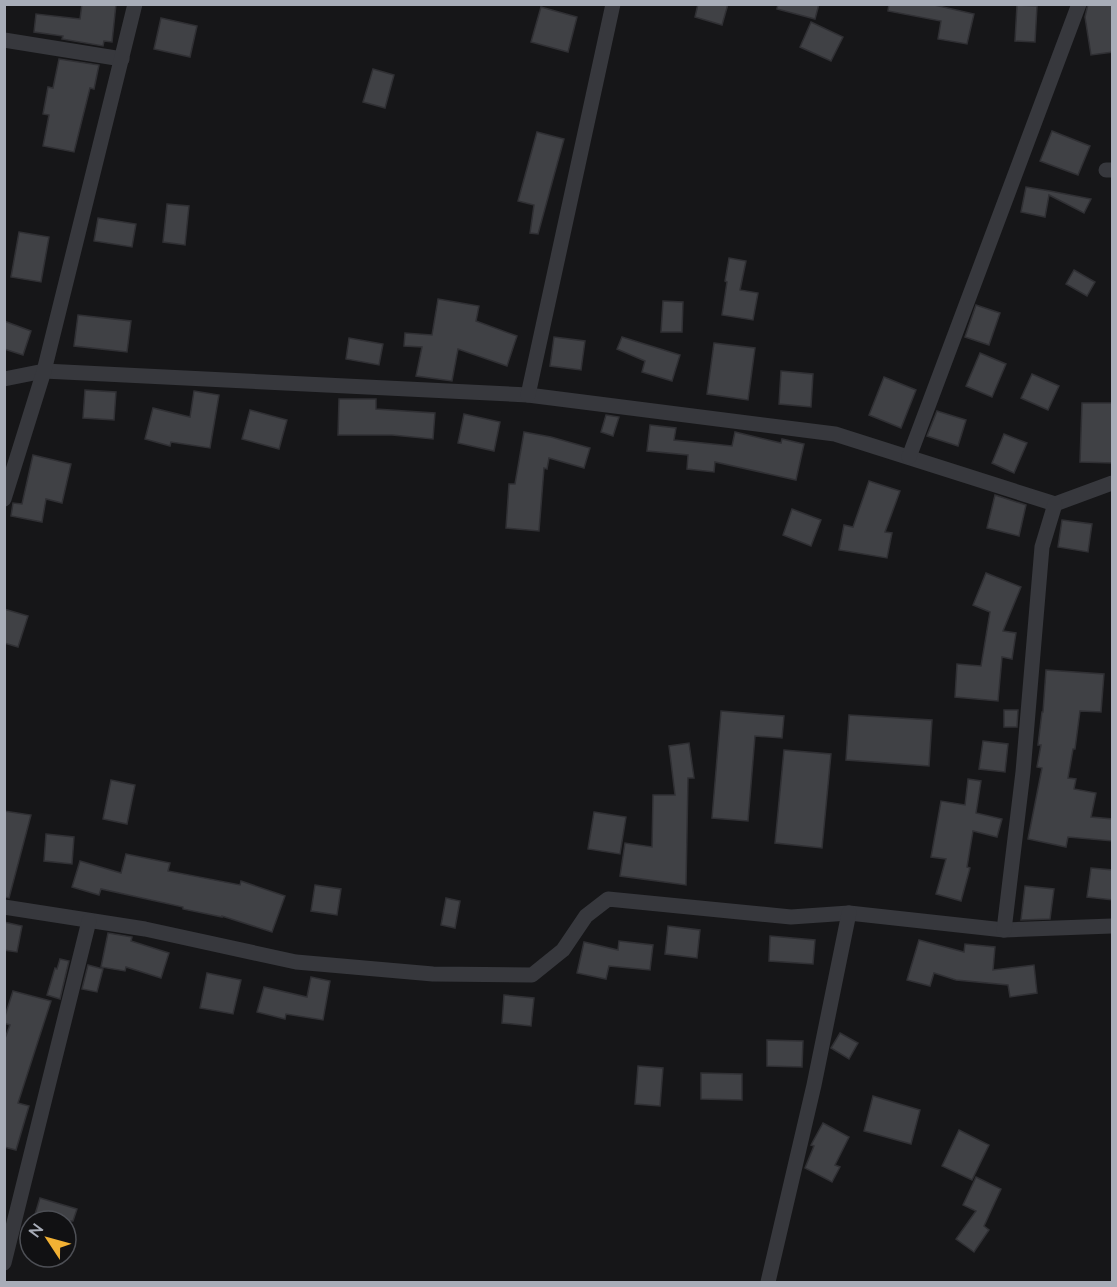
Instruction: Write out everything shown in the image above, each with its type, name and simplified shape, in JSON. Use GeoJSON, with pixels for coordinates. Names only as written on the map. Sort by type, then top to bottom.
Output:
{"type":"FeatureCollection","features":[{"type":"Feature","properties":{"kind":"street"},"geometry":{"type":"LineString","coordinates":[[4,499],[44,371],[135,4]]}},
{"type":"Feature","properties":{"kind":"street"},"geometry":{"type":"LineString","coordinates":[[528,395],[614,4]]}},
{"type":"Feature","properties":{"kind":"street"},"geometry":{"type":"LineString","coordinates":[[909,457],[1079,4]]}},
{"type":"Feature","properties":{"kind":"street"},"geometry":{"type":"LineString","coordinates":[[4,40],[122,59]]}},
{"type":"Feature","properties":{"kind":"street"},"geometry":{"type":"LineString","coordinates":[[4,380],[44,371],[528,395],[835,434],[1055,504],[1113,483]]}},
{"type":"Feature","properties":{"kind":"street"},"geometry":{"type":"LineString","coordinates":[[1004,930],[1023,772],[1042,547],[1055,504]]}},
{"type":"Feature","properties":{"kind":"street"},"geometry":{"type":"LineString","coordinates":[[4,908],[145,929],[296,962],[433,974],[532,975],[563,950],[586,916],[608,899],[791,917],[849,913],[1004,930],[1113,926]]}},
{"type":"Feature","properties":{"kind":"street"},"geometry":{"type":"LineString","coordinates":[[768,1282],[811,1096],[849,913]]}},
{"type":"Feature","properties":{"kind":"street"},"geometry":{"type":"LineString","coordinates":[[4,1263],[89,921]]}},
{"type":"Feature","properties":{"kind":"building"},"geometry":{"type":"Polygon","coordinates":[[[82,4],[116,4],[112,42],[104,41],[103,46],[62,39],[63,36],[34,32],[36,14],[80,19],[82,4]]]}},
{"type":"Feature","properties":{"kind":"building"},"geometry":{"type":"Polygon","coordinates":[[[698,4],[728,4],[722,25],[695,17],[698,4]]]}},
{"type":"Feature","properties":{"kind":"building"},"geometry":{"type":"Polygon","coordinates":[[[778,4],[819,4],[815,19],[777,9],[778,4]]]}},
{"type":"Feature","properties":{"kind":"building"},"geometry":{"type":"Polygon","coordinates":[[[889,4],[930,4],[974,14],[967,44],[938,39],[941,21],[888,11],[889,4]]]}},
{"type":"Feature","properties":{"kind":"building"},"geometry":{"type":"Polygon","coordinates":[[[1088,4],[1113,4],[1113,52],[1091,55],[1085,17],[1088,4]]]}},
{"type":"Feature","properties":{"kind":"building"},"geometry":{"type":"Polygon","coordinates":[[[1017,5],[1037,6],[1035,42],[1015,41],[1017,5]]]}},
{"type":"Feature","properties":{"kind":"building"},"geometry":{"type":"Polygon","coordinates":[[[541,7],[577,17],[568,52],[531,42],[541,7]]]}},
{"type":"Feature","properties":{"kind":"building"},"geometry":{"type":"Polygon","coordinates":[[[161,18],[197,26],[190,57],[154,49],[161,18]]]}},
{"type":"Feature","properties":{"kind":"building"},"geometry":{"type":"Polygon","coordinates":[[[811,22],[843,37],[831,61],[800,47],[811,22]]]}},
{"type":"Feature","properties":{"kind":"building"},"geometry":{"type":"Polygon","coordinates":[[[59,59],[99,65],[94,89],[90,88],[74,152],[43,146],[49,115],[43,114],[48,87],[53,88],[59,59]]]}},
{"type":"Feature","properties":{"kind":"building"},"geometry":{"type":"Polygon","coordinates":[[[373,69],[394,75],[385,108],[363,102],[373,69]]]}},
{"type":"Feature","properties":{"kind":"building"},"geometry":{"type":"Polygon","coordinates":[[[1052,131],[1090,146],[1078,175],[1040,161],[1052,131]]]}},
{"type":"Feature","properties":{"kind":"building"},"geometry":{"type":"Polygon","coordinates":[[[537,132],[564,139],[538,234],[530,233],[534,205],[518,201],[537,132]]]}},
{"type":"Feature","properties":{"kind":"building"},"geometry":{"type":"Polygon","coordinates":[[[1026,187],[1091,199],[1084,213],[1049,195],[1045,217],[1021,212],[1026,187]]]}},
{"type":"Feature","properties":{"kind":"building"},"geometry":{"type":"Polygon","coordinates":[[[167,204],[189,206],[185,245],[163,242],[167,204]]]}},
{"type":"Feature","properties":{"kind":"building"},"geometry":{"type":"Polygon","coordinates":[[[98,218],[136,224],[132,247],[94,241],[98,218]]]}},
{"type":"Feature","properties":{"kind":"building"},"geometry":{"type":"Polygon","coordinates":[[[19,232],[49,237],[41,282],[11,277],[19,232]]]}},
{"type":"Feature","properties":{"kind":"building"},"geometry":{"type":"Polygon","coordinates":[[[729,258],[746,261],[740,290],[758,293],[753,320],[722,315],[729,258]]]}},
{"type":"Feature","properties":{"kind":"building"},"geometry":{"type":"Polygon","coordinates":[[[1074,270],[1095,282],[1087,296],[1066,284],[1074,270]]]}},
{"type":"Feature","properties":{"kind":"building"},"geometry":{"type":"Polygon","coordinates":[[[438,299],[479,306],[476,321],[517,336],[507,366],[458,349],[452,381],[416,376],[422,347],[404,346],[405,333],[432,335],[438,299]]]}},
{"type":"Feature","properties":{"kind":"building"},"geometry":{"type":"Polygon","coordinates":[[[663,301],[683,302],[682,332],[661,332],[663,301]]]}},
{"type":"Feature","properties":{"kind":"building"},"geometry":{"type":"Polygon","coordinates":[[[976,305],[1000,313],[989,345],[965,337],[976,305]]]}},
{"type":"Feature","properties":{"kind":"building"},"geometry":{"type":"Polygon","coordinates":[[[78,315],[131,321],[127,352],[74,346],[78,315]]]}},
{"type":"Feature","properties":{"kind":"building"},"geometry":{"type":"Polygon","coordinates":[[[4,321],[31,331],[23,355],[4,349],[4,321]]]}},
{"type":"Feature","properties":{"kind":"building"},"geometry":{"type":"Polygon","coordinates":[[[554,337],[585,341],[581,370],[550,366],[554,337]]]}},
{"type":"Feature","properties":{"kind":"building"},"geometry":{"type":"Polygon","coordinates":[[[622,337],[680,355],[672,381],[642,372],[645,361],[617,349],[622,337]]]}},
{"type":"Feature","properties":{"kind":"building"},"geometry":{"type":"Polygon","coordinates":[[[349,338],[383,344],[379,365],[346,359],[349,338]]]}},
{"type":"Feature","properties":{"kind":"building"},"geometry":{"type":"Polygon","coordinates":[[[714,343],[755,348],[748,400],[707,394],[714,343]]]}},
{"type":"Feature","properties":{"kind":"building"},"geometry":{"type":"Polygon","coordinates":[[[980,353],[1006,364],[992,397],[966,386],[980,353]]]}},
{"type":"Feature","properties":{"kind":"building"},"geometry":{"type":"Polygon","coordinates":[[[781,371],[813,374],[811,407],[779,404],[781,371]]]}},
{"type":"Feature","properties":{"kind":"building"},"geometry":{"type":"Polygon","coordinates":[[[1032,374],[1059,386],[1048,410],[1021,398],[1032,374]]]}},
{"type":"Feature","properties":{"kind":"building"},"geometry":{"type":"Polygon","coordinates":[[[884,377],[916,390],[901,428],[869,415],[884,377]]]}},
{"type":"Feature","properties":{"kind":"building"},"geometry":{"type":"Polygon","coordinates":[[[85,390],[116,392],[114,420],[83,418],[85,390]]]}},
{"type":"Feature","properties":{"kind":"building"},"geometry":{"type":"Polygon","coordinates":[[[194,391],[219,395],[210,448],[171,442],[170,446],[145,439],[153,408],[190,417],[194,391]]]}},
{"type":"Feature","properties":{"kind":"building"},"geometry":{"type":"Polygon","coordinates":[[[339,399],[376,399],[376,409],[435,413],[433,439],[392,435],[338,435],[339,399]]]}},
{"type":"Feature","properties":{"kind":"building"},"geometry":{"type":"Polygon","coordinates":[[[1082,403],[1113,403],[1113,463],[1080,462],[1082,403]]]}},
{"type":"Feature","properties":{"kind":"building"},"geometry":{"type":"Polygon","coordinates":[[[250,410],[287,420],[279,449],[242,439],[250,410]]]}},
{"type":"Feature","properties":{"kind":"building"},"geometry":{"type":"Polygon","coordinates":[[[937,411],[966,420],[958,446],[927,436],[937,411]]]}},
{"type":"Feature","properties":{"kind":"building"},"geometry":{"type":"Polygon","coordinates":[[[464,414],[500,422],[494,451],[458,443],[464,414]]]}},
{"type":"Feature","properties":{"kind":"building"},"geometry":{"type":"Polygon","coordinates":[[[606,415],[619,417],[613,436],[601,432],[606,415]]]}},
{"type":"Feature","properties":{"kind":"building"},"geometry":{"type":"Polygon","coordinates":[[[650,425],[676,428],[674,440],[732,446],[735,432],[781,443],[782,439],[804,444],[796,480],[715,462],[714,472],[687,469],[688,455],[647,451],[650,425]]]}},
{"type":"Feature","properties":{"kind":"building"},"geometry":{"type":"Polygon","coordinates":[[[524,432],[590,448],[584,468],[549,458],[547,469],[544,468],[539,531],[506,528],[509,484],[515,484],[524,432]]]}},
{"type":"Feature","properties":{"kind":"building"},"geometry":{"type":"Polygon","coordinates":[[[1004,434],[1027,443],[1014,473],[992,463],[1004,434]]]}},
{"type":"Feature","properties":{"kind":"building"},"geometry":{"type":"Polygon","coordinates":[[[33,455],[71,464],[62,503],[46,499],[42,522],[11,516],[13,503],[22,504],[33,455]]]}},
{"type":"Feature","properties":{"kind":"building"},"geometry":{"type":"Polygon","coordinates":[[[869,481],[900,491],[885,532],[892,533],[887,558],[839,550],[844,525],[853,527],[869,481]]]}},
{"type":"Feature","properties":{"kind":"building"},"geometry":{"type":"Polygon","coordinates":[[[995,495],[1026,505],[1019,536],[987,528],[995,495]]]}},
{"type":"Feature","properties":{"kind":"building"},"geometry":{"type":"Polygon","coordinates":[[[792,509],[821,520],[811,546],[783,535],[792,509]]]}},
{"type":"Feature","properties":{"kind":"building"},"geometry":{"type":"Polygon","coordinates":[[[1062,520],[1092,524],[1088,552],[1058,547],[1062,520]]]}},
{"type":"Feature","properties":{"kind":"building"},"geometry":{"type":"Polygon","coordinates":[[[986,573],[1021,587],[1003,631],[1016,633],[1012,659],[1002,657],[998,701],[955,697],[957,664],[981,666],[990,612],[973,605],[986,573]]]}},
{"type":"Feature","properties":{"kind":"building"},"geometry":{"type":"Polygon","coordinates":[[[4,609],[28,616],[18,647],[4,643],[4,609]]]}},
{"type":"Feature","properties":{"kind":"building"},"geometry":{"type":"Polygon","coordinates":[[[1046,670],[1104,674],[1101,712],[1080,711],[1068,778],[1076,779],[1074,789],[1096,793],[1091,817],[1113,819],[1113,841],[1068,837],[1066,847],[1028,839],[1042,768],[1037,767],[1041,745],[1038,745],[1046,670]]]}},
{"type":"Feature","properties":{"kind":"building"},"geometry":{"type":"Polygon","coordinates":[[[1004,710],[1018,710],[1017,727],[1004,727],[1004,710]]]}},
{"type":"Feature","properties":{"kind":"building"},"geometry":{"type":"Polygon","coordinates":[[[721,711],[784,716],[782,738],[755,736],[748,821],[712,818],[721,711]]]}},
{"type":"Feature","properties":{"kind":"building"},"geometry":{"type":"Polygon","coordinates":[[[849,715],[932,720],[929,766],[846,760],[849,715]]]}},
{"type":"Feature","properties":{"kind":"building"},"geometry":{"type":"Polygon","coordinates":[[[983,741],[1008,744],[1005,772],[979,769],[983,741]]]}},
{"type":"Feature","properties":{"kind":"building"},"geometry":{"type":"Polygon","coordinates":[[[689,743],[694,778],[688,778],[686,885],[620,876],[625,843],[652,847],[653,795],[675,795],[669,746],[689,743]]]}},
{"type":"Feature","properties":{"kind":"building"},"geometry":{"type":"Polygon","coordinates":[[[784,750],[831,754],[822,848],[775,843],[784,750]]]}},
{"type":"Feature","properties":{"kind":"building"},"geometry":{"type":"Polygon","coordinates":[[[968,779],[981,781],[976,813],[1002,819],[997,837],[973,831],[967,867],[970,868],[961,901],[936,894],[946,859],[931,857],[941,801],[965,805],[968,779]]]}},
{"type":"Feature","properties":{"kind":"building"},"geometry":{"type":"Polygon","coordinates":[[[111,780],[135,785],[127,824],[103,819],[111,780]]]}},
{"type":"Feature","properties":{"kind":"building"},"geometry":{"type":"Polygon","coordinates":[[[4,811],[31,815],[9,898],[4,897],[4,811]]]}},
{"type":"Feature","properties":{"kind":"building"},"geometry":{"type":"Polygon","coordinates":[[[594,812],[626,817],[620,854],[588,849],[594,812]]]}},
{"type":"Feature","properties":{"kind":"building"},"geometry":{"type":"Polygon","coordinates":[[[46,834],[74,837],[72,864],[44,861],[46,834]]]}},
{"type":"Feature","properties":{"kind":"building"},"geometry":{"type":"Polygon","coordinates":[[[126,854],[170,863],[168,871],[240,885],[241,881],[285,896],[272,932],[222,916],[183,909],[183,907],[101,889],[99,895],[72,887],[80,861],[121,873],[126,854]]]}},
{"type":"Feature","properties":{"kind":"building"},"geometry":{"type":"Polygon","coordinates":[[[1091,868],[1113,870],[1113,900],[1087,897],[1091,868]]]}},
{"type":"Feature","properties":{"kind":"building"},"geometry":{"type":"Polygon","coordinates":[[[315,885],[341,889],[337,915],[311,911],[315,885]]]}},
{"type":"Feature","properties":{"kind":"building"},"geometry":{"type":"Polygon","coordinates":[[[1025,886],[1054,889],[1050,919],[1021,920],[1025,886]]]}},
{"type":"Feature","properties":{"kind":"building"},"geometry":{"type":"Polygon","coordinates":[[[446,898],[460,901],[455,928],[441,925],[446,898]]]}},
{"type":"Feature","properties":{"kind":"building"},"geometry":{"type":"Polygon","coordinates":[[[4,922],[22,926],[17,952],[4,950],[4,922]]]}},
{"type":"Feature","properties":{"kind":"building"},"geometry":{"type":"Polygon","coordinates":[[[668,926],[700,930],[697,958],[665,954],[668,926]]]}},
{"type":"Feature","properties":{"kind":"building"},"geometry":{"type":"Polygon","coordinates":[[[108,933],[132,937],[131,941],[169,953],[161,978],[126,967],[125,971],[101,967],[108,933]]]}},
{"type":"Feature","properties":{"kind":"building"},"geometry":{"type":"Polygon","coordinates":[[[770,936],[815,940],[813,964],[769,961],[770,936]]]}},
{"type":"Feature","properties":{"kind":"building"},"geometry":{"type":"Polygon","coordinates":[[[919,940],[964,952],[965,944],[995,947],[993,970],[1034,965],[1037,993],[1010,997],[1008,985],[956,980],[934,973],[930,986],[907,980],[919,940]]]}},
{"type":"Feature","properties":{"kind":"building"},"geometry":{"type":"Polygon","coordinates":[[[619,941],[653,945],[650,970],[609,966],[606,979],[577,973],[584,942],[618,950],[619,941]]]}},
{"type":"Feature","properties":{"kind":"building"},"geometry":{"type":"Polygon","coordinates":[[[60,959],[69,961],[60,999],[47,995],[60,959]]]}},
{"type":"Feature","properties":{"kind":"building"},"geometry":{"type":"Polygon","coordinates":[[[88,965],[103,969],[97,992],[82,989],[88,965]]]}},
{"type":"Feature","properties":{"kind":"building"},"geometry":{"type":"Polygon","coordinates":[[[207,973],[241,980],[233,1014],[200,1008],[207,973]]]}},
{"type":"Feature","properties":{"kind":"building"},"geometry":{"type":"Polygon","coordinates":[[[311,977],[330,981],[323,1020],[286,1014],[285,1019],[257,1012],[264,987],[307,997],[311,977]]]}},
{"type":"Feature","properties":{"kind":"building"},"geometry":{"type":"Polygon","coordinates":[[[13,991],[51,1001],[18,1103],[29,1106],[16,1150],[4,1147],[4,1041],[10,1025],[4,1023],[4,1019],[13,991]]]}},
{"type":"Feature","properties":{"kind":"building"},"geometry":{"type":"Polygon","coordinates":[[[504,995],[534,998],[531,1026],[502,1023],[504,995]]]}},
{"type":"Feature","properties":{"kind":"building"},"geometry":{"type":"Polygon","coordinates":[[[840,1033],[858,1043],[849,1059],[831,1048],[840,1033]]]}},
{"type":"Feature","properties":{"kind":"building"},"geometry":{"type":"Polygon","coordinates":[[[767,1040],[803,1041],[802,1067],[767,1066],[767,1040]]]}},
{"type":"Feature","properties":{"kind":"building"},"geometry":{"type":"Polygon","coordinates":[[[638,1066],[663,1068],[660,1106],[635,1104],[638,1066]]]}},
{"type":"Feature","properties":{"kind":"building"},"geometry":{"type":"Polygon","coordinates":[[[701,1073],[742,1074],[742,1100],[701,1099],[701,1073]]]}},
{"type":"Feature","properties":{"kind":"building"},"geometry":{"type":"Polygon","coordinates":[[[873,1096],[920,1110],[911,1144],[864,1131],[873,1096]]]}},
{"type":"Feature","properties":{"kind":"building"},"geometry":{"type":"Polygon","coordinates":[[[823,1123],[849,1137],[835,1165],[840,1167],[832,1182],[805,1168],[814,1146],[811,1145],[823,1123]]]}},
{"type":"Feature","properties":{"kind":"building"},"geometry":{"type":"Polygon","coordinates":[[[959,1130],[989,1145],[972,1180],[942,1166],[959,1130]]]}},
{"type":"Feature","properties":{"kind":"building"},"geometry":{"type":"Polygon","coordinates":[[[976,1177],[1001,1189],[984,1226],[989,1230],[974,1252],[956,1239],[976,1211],[963,1205],[976,1177]]]}},
{"type":"Feature","properties":{"kind":"building"},"geometry":{"type":"Polygon","coordinates":[[[40,1198],[77,1209],[37,1209],[40,1198]]]}}]}
